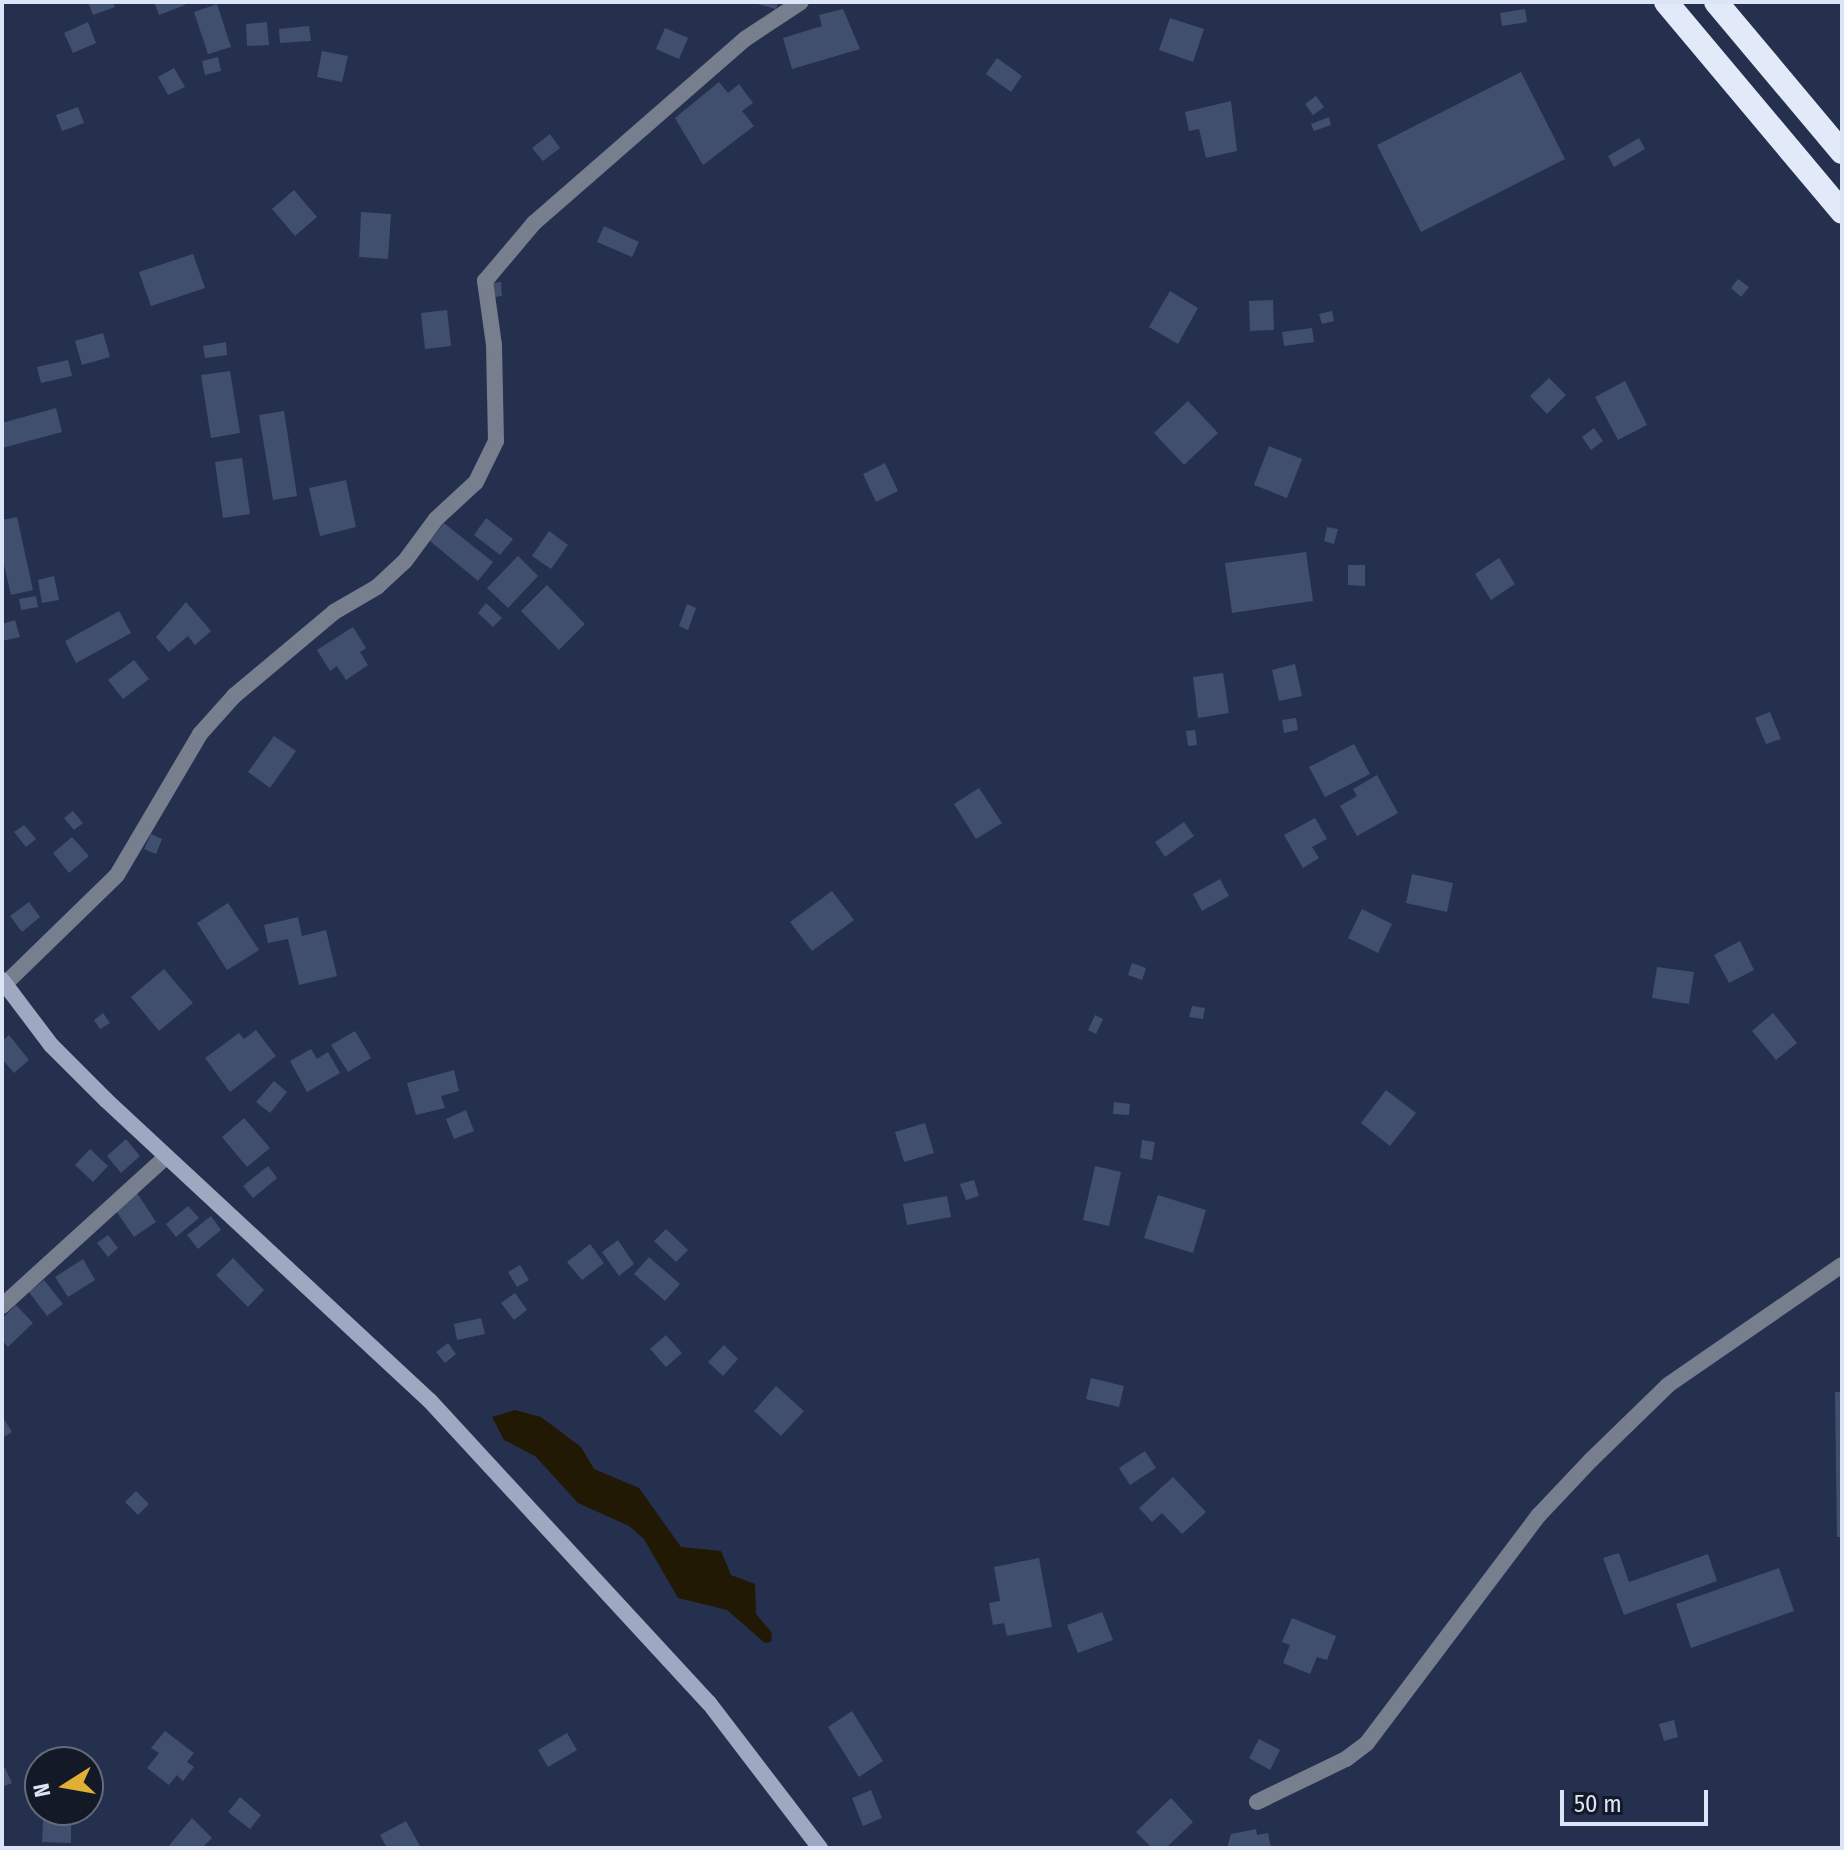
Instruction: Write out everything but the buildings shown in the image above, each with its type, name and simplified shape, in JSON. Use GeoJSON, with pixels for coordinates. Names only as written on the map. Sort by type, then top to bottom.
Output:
{"type":"FeatureCollection","features":[{"type":"Feature","properties":{"kind":"highway"},"geometry":{"type":"LineString","coordinates":[[1666,2],[1842,212]]}},
{"type":"Feature","properties":{"kind":"highway"},"geometry":{"type":"LineString","coordinates":[[1716,2],[1842,152]]}},
{"type":"Feature","properties":{"kind":"street"},"geometry":{"type":"LineString","coordinates":[[801,2],[745,39],[546,213],[485,281],[494,345],[496,441],[476,482],[436,519],[405,561],[377,587],[334,612],[234,696],[200,734],[117,875],[4,982],[51,1045],[166,1157],[430,1401],[709,1703],[820,1848]]}},
{"type":"Feature","properties":{"kind":"street"},"geometry":{"type":"LineString","coordinates":[[2,1306],[166,1157]]}},
{"type":"Feature","properties":{"kind":"street"},"geometry":{"type":"LineString","coordinates":[[1257,1802],[1346,1759],[1367,1743],[1539,1515],[1591,1460],[1668,1385],[1842,1265]]}},
{"type":"Feature","properties":{"kind":"shaded area"},"geometry":{"type":"Polygon","coordinates":[[[515,1410],[541,1417],[581,1447],[594,1469],[639,1488],[681,1547],[721,1551],[731,1575],[755,1584],[756,1614],[772,1633],[771,1642],[765,1643],[727,1610],[678,1598],[644,1539],[629,1526],[578,1503],[535,1456],[504,1440],[492,1417],[515,1410]]]}}]}
